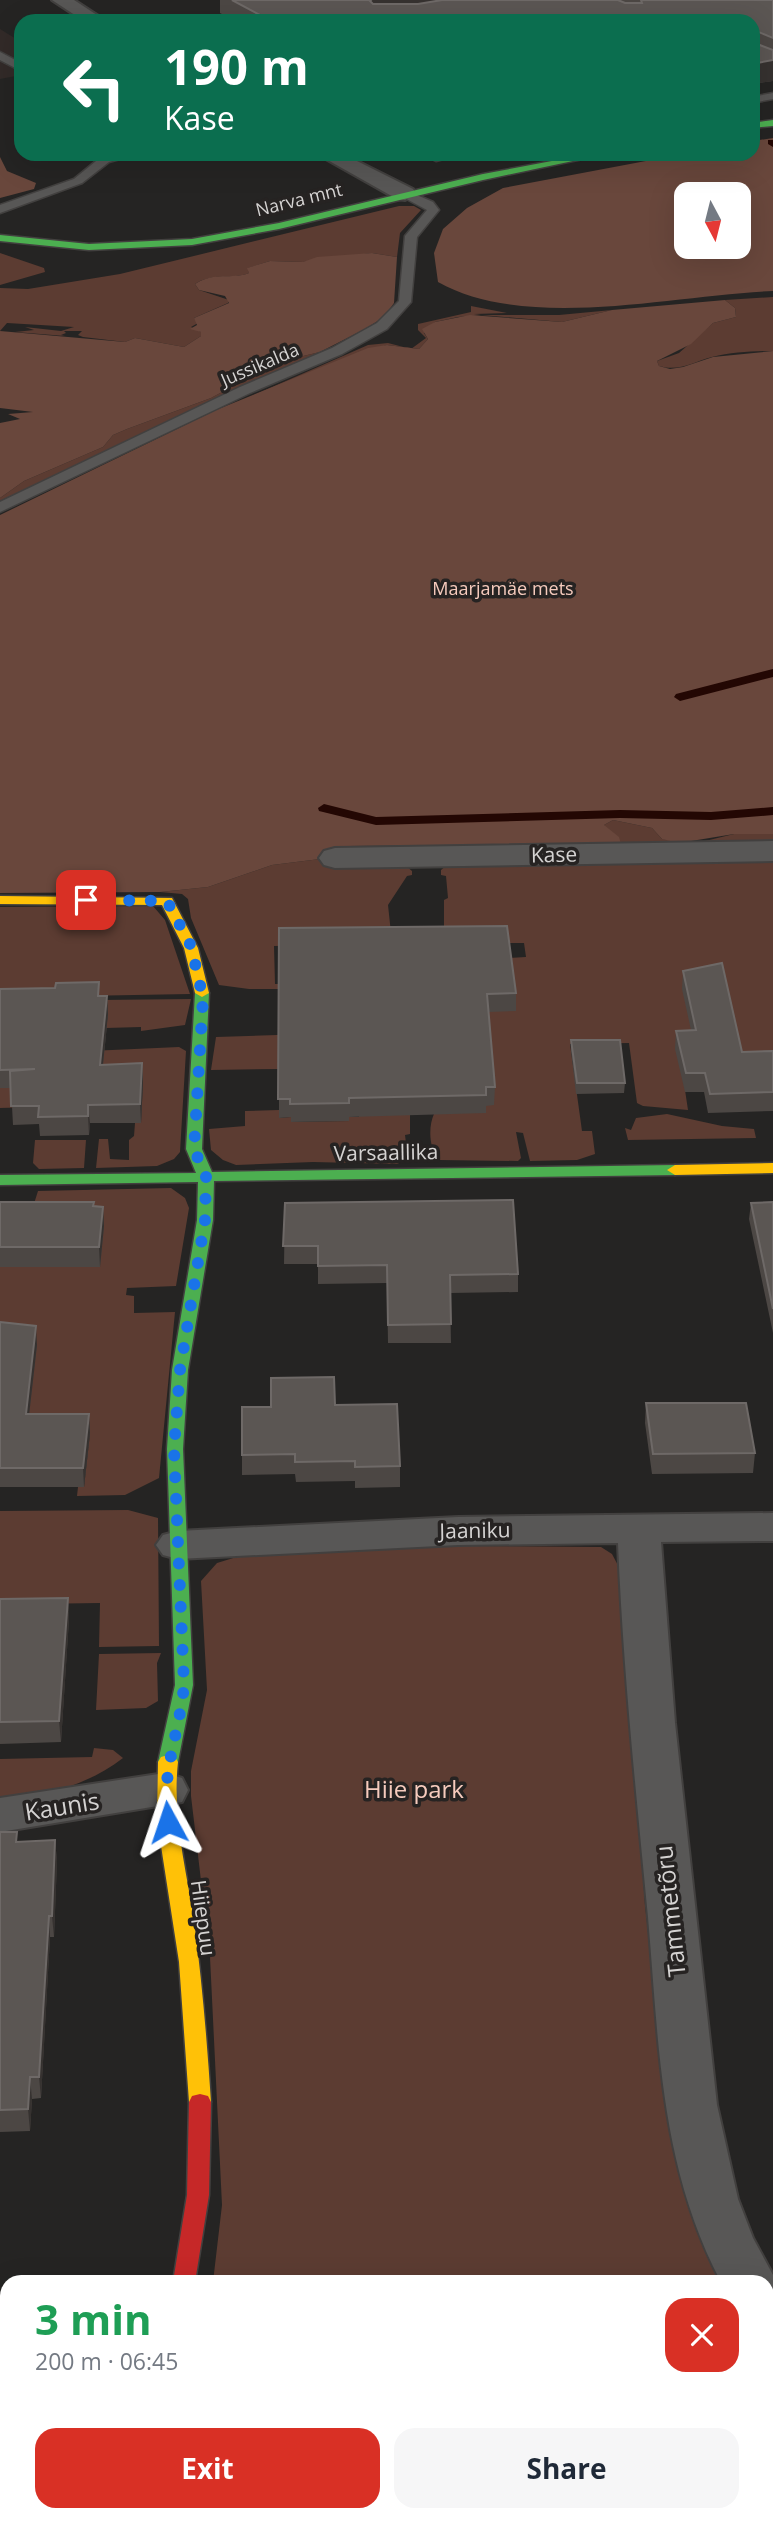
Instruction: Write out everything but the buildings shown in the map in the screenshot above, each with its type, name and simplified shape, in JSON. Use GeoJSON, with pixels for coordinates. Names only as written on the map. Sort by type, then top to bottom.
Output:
{"type":"FeatureCollection","features":[{"type":"Feature","properties":{"kind":"street"},"geometry":{"type":"LineString","coordinates":[[61,0],[85,14]]}},
{"type":"Feature","properties":{"kind":"street"},"geometry":{"type":"LineString","coordinates":[[341,161],[405,194]]}},
{"type":"Feature","properties":{"kind":"street","name":"Narva mnt"},"geometry":{"type":"LineString","coordinates":[[0,238],[89,247],[173,244],[279,226],[405,194],[568,161]]}},
{"type":"Feature","properties":{"kind":"street","name":"Kase"},"geometry":{"type":"LineString","coordinates":[[335,858],[773,851]]}},
{"type":"Feature","properties":{"kind":"street","name":"Hiiepuu"},"geometry":{"type":"LineString","coordinates":[[0,900],[167,901],[188,937],[201,980],[203,998],[194,1149],[206,1177],[205,1220],[180,1370],[176,1412],[184,1685],[182,1714],[167,1766],[165,1790],[188,1959],[200,2091],[195,2232],[186,2275]]}},
{"type":"Feature","properties":{"kind":"street","name":"Varsaallika"},"geometry":{"type":"LineString","coordinates":[[0,1180],[773,1168]]}},
{"type":"Feature","properties":{"kind":"street","name":"Jaaniku"},"geometry":{"type":"LineString","coordinates":[[178,1545],[458,1531],[773,1527]]}},
{"type":"Feature","properties":{"kind":"street","name":"Tammetõru"},"geometry":{"type":"LineString","coordinates":[[639,1530],[657,1772],[693,2110],[706,2178],[719,2218],[746,2275]]}},
{"type":"Feature","properties":{"kind":"street","name":"Kaunis"},"geometry":{"type":"LineString","coordinates":[[0,1815],[165,1790]]}},
{"type":"Feature","properties":{"kind":"lane"},"geometry":{"type":"LineString","coordinates":[[0,209],[78,181],[103,161]]}},
{"type":"Feature","properties":{"kind":"lane","name":"Jussikalda"},"geometry":{"type":"LineString","coordinates":[[0,508],[245,390],[346,347],[392,319],[407,296],[411,236],[433,210],[429,205],[405,194]]}},
{"type":"Feature","properties":{"kind":"shaded area"},"geometry":{"type":"Polygon","coordinates":[[[0,29],[14,38],[14,76],[0,79],[0,29]]]}},
{"type":"Feature","properties":{"kind":"green space"},"geometry":{"type":"Polygon","coordinates":[[[773,138],[773,291],[601,307],[557,308],[514,305],[474,297],[438,282],[434,253],[443,229],[467,208],[503,188],[646,161],[760,161],[760,140],[773,138]]]}},
{"type":"Feature","properties":{"kind":"green space"},"geometry":{"type":"Polygon","coordinates":[[[0,157],[7,171],[36,183],[34,189],[0,198],[0,157]]]}},
{"type":"Feature","properties":{"kind":"green space"},"geometry":{"type":"Polygon","coordinates":[[[399,206],[414,206],[421,210],[400,233],[397,257],[372,253],[303,262],[270,261],[248,268],[249,273],[243,275],[209,278],[195,284],[199,290],[229,300],[228,303],[194,318],[198,323],[191,327],[201,332],[201,336],[184,347],[135,338],[125,342],[83,337],[78,335],[82,331],[64,331],[66,333],[61,335],[65,336],[15,332],[34,330],[25,327],[61,331],[74,327],[7,323],[0,331],[0,288],[28,289],[120,274],[399,206]]]}},
{"type":"Feature","properties":{"kind":"green space"},"geometry":{"type":"Polygon","coordinates":[[[0,253],[44,268],[45,272],[0,285],[0,253]]]}},
{"type":"Feature","properties":{"kind":"green space"},"geometry":{"type":"Polygon","coordinates":[[[372,253],[397,257],[394,303],[384,317],[320,352],[278,362],[211,398],[113,435],[103,447],[24,481],[0,498],[0,423],[20,419],[8,414],[33,412],[0,408],[0,331],[125,342],[135,338],[184,347],[201,336],[201,332],[190,329],[197,325],[194,318],[229,303],[225,296],[199,290],[195,284],[203,280],[249,273],[247,268],[270,261],[303,262],[317,257],[372,253]]]}},
{"type":"Feature","properties":{"kind":"green space"},"geometry":{"type":"Polygon","coordinates":[[[773,297],[773,351],[727,354],[680,367],[659,366],[657,361],[679,353],[713,323],[736,317],[735,308],[725,300],[773,297]]]}},
{"type":"Feature","properties":{"kind":"green space","name":"Maarjamäe mets"},"geometry":{"type":"Polygon","coordinates":[[[725,300],[735,308],[736,317],[713,323],[691,344],[657,361],[659,366],[670,369],[713,357],[773,351],[773,834],[734,834],[679,843],[662,839],[652,828],[613,820],[604,825],[619,837],[621,844],[351,846],[328,858],[272,865],[208,887],[160,892],[0,893],[0,515],[216,410],[368,348],[387,345],[419,349],[428,339],[422,329],[435,322],[470,315],[562,322],[612,310],[725,300]]]}},
{"type":"Feature","properties":{"kind":"green space"},"geometry":{"type":"Polygon","coordinates":[[[471,306],[507,313],[474,314],[481,315],[435,322],[424,333],[428,339],[419,349],[412,348],[426,338],[418,330],[418,324],[471,312],[471,306]]]}},
{"type":"Feature","properties":{"kind":"green space"},"geometry":{"type":"Polygon","coordinates":[[[612,310],[562,322],[481,315],[559,315],[612,310]]]}},
{"type":"Feature","properties":{"kind":"green space"},"geometry":{"type":"Polygon","coordinates":[[[388,343],[404,347],[387,345],[353,355],[174,430],[368,345],[388,343]]]}},
{"type":"Feature","properties":{"kind":"green space"},"geometry":{"type":"Polygon","coordinates":[[[320,352],[0,501],[0,498],[24,481],[103,447],[113,435],[211,398],[278,362],[320,352]]]}},
{"type":"Feature","properties":{"kind":"green space"},"geometry":{"type":"Polygon","coordinates":[[[613,820],[652,828],[662,839],[701,842],[734,834],[773,834],[773,846],[341,850],[351,846],[593,845],[618,837],[606,830],[604,825],[613,820]]]}},
{"type":"Feature","properties":{"kind":"green space"},"geometry":{"type":"Polygon","coordinates":[[[773,854],[773,1070],[685,1090],[688,1110],[643,1106],[637,1103],[629,1043],[570,1044],[582,1131],[592,1131],[595,1154],[577,1160],[530,1161],[523,1133],[516,1132],[521,1158],[518,1161],[439,1160],[430,1138],[434,1114],[485,1106],[492,1080],[410,1112],[410,1134],[405,1135],[408,1159],[397,1164],[313,1162],[236,1165],[223,1160],[211,1150],[209,1129],[245,1126],[245,1111],[279,1110],[279,1118],[291,1117],[291,1122],[349,1121],[349,1117],[359,1117],[358,1073],[279,1069],[211,1070],[216,1037],[368,1032],[321,945],[274,946],[275,984],[280,984],[280,989],[219,985],[191,918],[188,899],[182,894],[160,892],[208,887],[272,865],[328,858],[406,866],[412,871],[412,875],[407,876],[388,905],[391,933],[509,958],[526,957],[524,943],[488,943],[444,935],[444,900],[448,898],[446,876],[441,875],[441,870],[447,865],[773,854]]]}},
{"type":"Feature","properties":{"kind":"green space"},"geometry":{"type":"Polygon","coordinates":[[[153,906],[165,920],[190,994],[25,997],[0,1007],[0,907],[153,906]]]}},
{"type":"Feature","properties":{"kind":"green space"},"geometry":{"type":"Polygon","coordinates":[[[191,999],[185,1025],[141,1031],[141,1027],[106,1028],[108,1014],[100,1000],[191,999]]]}},
{"type":"Feature","properties":{"kind":"green space"},"geometry":{"type":"Polygon","coordinates":[[[179,1047],[186,1051],[180,1152],[174,1159],[157,1166],[96,1168],[99,1139],[108,1139],[110,1159],[129,1160],[129,1140],[134,1136],[135,1123],[141,1122],[143,1081],[34,1107],[0,1108],[0,1055],[179,1047]]]}},
{"type":"Feature","properties":{"kind":"green space"},"geometry":{"type":"Polygon","coordinates":[[[667,1114],[722,1126],[754,1129],[756,1138],[628,1140],[625,1128],[631,1130],[636,1118],[667,1114]]]}},
{"type":"Feature","properties":{"kind":"green space"},"geometry":{"type":"Polygon","coordinates":[[[35,1140],[86,1140],[84,1168],[39,1169],[33,1163],[35,1140]]]}},
{"type":"Feature","properties":{"kind":"green space"},"geometry":{"type":"Polygon","coordinates":[[[171,1188],[185,1198],[189,1208],[176,1286],[127,1288],[126,1295],[134,1296],[134,1313],[175,1312],[159,1478],[125,1495],[77,1496],[78,1487],[84,1487],[90,1433],[0,1433],[0,1267],[100,1267],[32,1210],[38,1191],[171,1188]]]}},
{"type":"Feature","properties":{"kind":"green space"},"geometry":{"type":"Polygon","coordinates":[[[128,1510],[158,1518],[159,1646],[99,1647],[100,1603],[32,1604],[0,1620],[0,1511],[128,1510]]]}},
{"type":"Feature","properties":{"kind":"green space","name":"Hiie park"},"geometry":{"type":"Polygon","coordinates":[[[465,1546],[601,1547],[612,1554],[621,1571],[645,1905],[662,2059],[722,2275],[214,2275],[222,2205],[210,1957],[191,1796],[191,1771],[207,1690],[201,1581],[217,1563],[243,1555],[465,1546]]]}},
{"type":"Feature","properties":{"kind":"green space"},"geometry":{"type":"Polygon","coordinates":[[[161,1653],[157,1663],[158,1701],[146,1708],[96,1710],[99,1654],[161,1653]]]}},
{"type":"Feature","properties":{"kind":"green space"},"geometry":{"type":"Polygon","coordinates":[[[94,1748],[113,1750],[123,1758],[80,1783],[0,1807],[0,1759],[92,1757],[94,1748]]]}},
{"type":"Feature","properties":{"kind":"waterway"},"geometry":{"type":"LineString","coordinates":[[680,697],[773,673]]}},
{"type":"Feature","properties":{"kind":"waterway"},"geometry":{"type":"LineString","coordinates":[[324,808],[376,821],[620,814],[711,816],[773,811]]}},
{"type":"Feature","properties":{"kind":"traffic: fast"},"geometry":{"type":"LineString","coordinates":[[760,125],[773,123]]}},
{"type":"Feature","properties":{"kind":"traffic: fast"},"geometry":{"type":"LineString","coordinates":[[0,238],[89,247],[192,242],[279,226],[483,177],[566,161]]}},
{"type":"Feature","properties":{"kind":"traffic: fast"},"geometry":{"type":"LineString","coordinates":[[168,1762],[184,1685],[175,1449],[180,1370],[205,1220],[206,1177],[194,1149],[202,993]]}},
{"type":"Feature","properties":{"kind":"traffic: fast"},"geometry":{"type":"LineString","coordinates":[[0,1180],[675,1170]]}},
{"type":"Feature","properties":{"kind":"traffic: slow"},"geometry":{"type":"LineString","coordinates":[[0,900],[167,901],[191,948],[202,993]]}},
{"type":"Feature","properties":{"kind":"traffic: slow"},"geometry":{"type":"LineString","coordinates":[[675,1170],[773,1168]]}},
{"type":"Feature","properties":{"kind":"traffic: slow"},"geometry":{"type":"LineString","coordinates":[[168,1762],[167,1820],[189,1962],[200,2102]]}},
{"type":"Feature","properties":{"kind":"traffic: jam"},"geometry":{"type":"LineString","coordinates":[[185,2275],[198,2195],[200,2102]]}},
{"type":"Feature","properties":{"kind":"route"},"geometry":{"type":"LineString","coordinates":[[86,900],[167,901],[188,937],[201,980],[203,998],[194,1149],[197,1163],[206,1177],[205,1220],[196,1287],[183,1350],[176,1412],[174,1449],[184,1685],[182,1714],[165,1781],[168,1822]]}}]}
